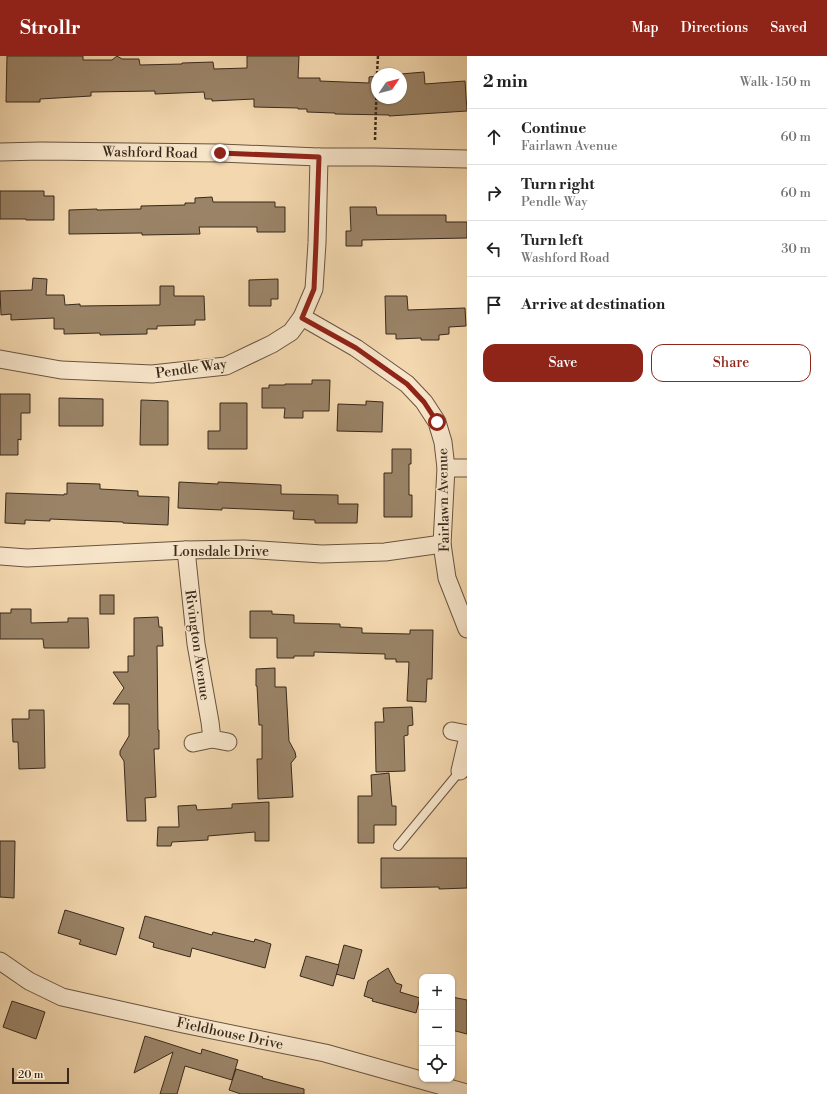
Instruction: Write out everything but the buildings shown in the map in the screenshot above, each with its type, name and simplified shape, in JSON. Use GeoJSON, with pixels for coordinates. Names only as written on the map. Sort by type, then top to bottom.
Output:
{"type":"FeatureCollection","features":[{"type":"Feature","properties":{"kind":"street","name":"Washford Road"},"geometry":{"type":"LineString","coordinates":[[0,152],[48,151],[220,153],[319,157],[467,159]]}},
{"type":"Feature","properties":{"kind":"street","name":"Pendle Way"},"geometry":{"type":"LineString","coordinates":[[0,359],[61,370],[152,374],[226,366],[272,344],[291,332],[302,318],[314,289],[319,157]]}},
{"type":"Feature","properties":{"kind":"street","name":"Fairlawn Avenue"},"geometry":{"type":"LineString","coordinates":[[302,318],[356,348],[407,384],[424,402],[437,422],[443,442],[446,468],[442,544],[447,578],[467,629]]}},
{"type":"Feature","properties":{"kind":"street"},"geometry":{"type":"LineString","coordinates":[[446,468],[467,468]]}},
{"type":"Feature","properties":{"kind":"street","name":"Lonsdale Drive"},"geometry":{"type":"LineString","coordinates":[[0,556],[27,558],[186,550],[244,549],[322,554],[385,552],[442,544]]}},
{"type":"Feature","properties":{"kind":"street","name":"Rivington Avenue"},"geometry":{"type":"LineString","coordinates":[[186,550],[196,644],[210,722],[220,740],[193,743]]}},
{"type":"Feature","properties":{"kind":"street"},"geometry":{"type":"LineString","coordinates":[[460,771],[467,741]]}},
{"type":"Feature","properties":{"kind":"street","name":"Fieldhouse Drive"},"geometry":{"type":"LineString","coordinates":[[0,961],[29,981],[62,997],[325,1053],[467,1093]]}},
{"type":"Feature","properties":{"kind":"lane"},"geometry":{"type":"LineString","coordinates":[[398,846],[460,771]]}},
{"type":"Feature","properties":{"kind":"path"},"geometry":{"type":"LineString","coordinates":[[377,68],[378,56]]}},
{"type":"Feature","properties":{"kind":"path"},"geometry":{"type":"LineString","coordinates":[[374,157],[376,104]]}},
{"type":"Feature","properties":{"kind":"route"},"geometry":{"type":"LineString","coordinates":[[220,153],[319,157],[314,289],[302,318],[356,348],[407,384],[424,402],[437,422]]}}]}
